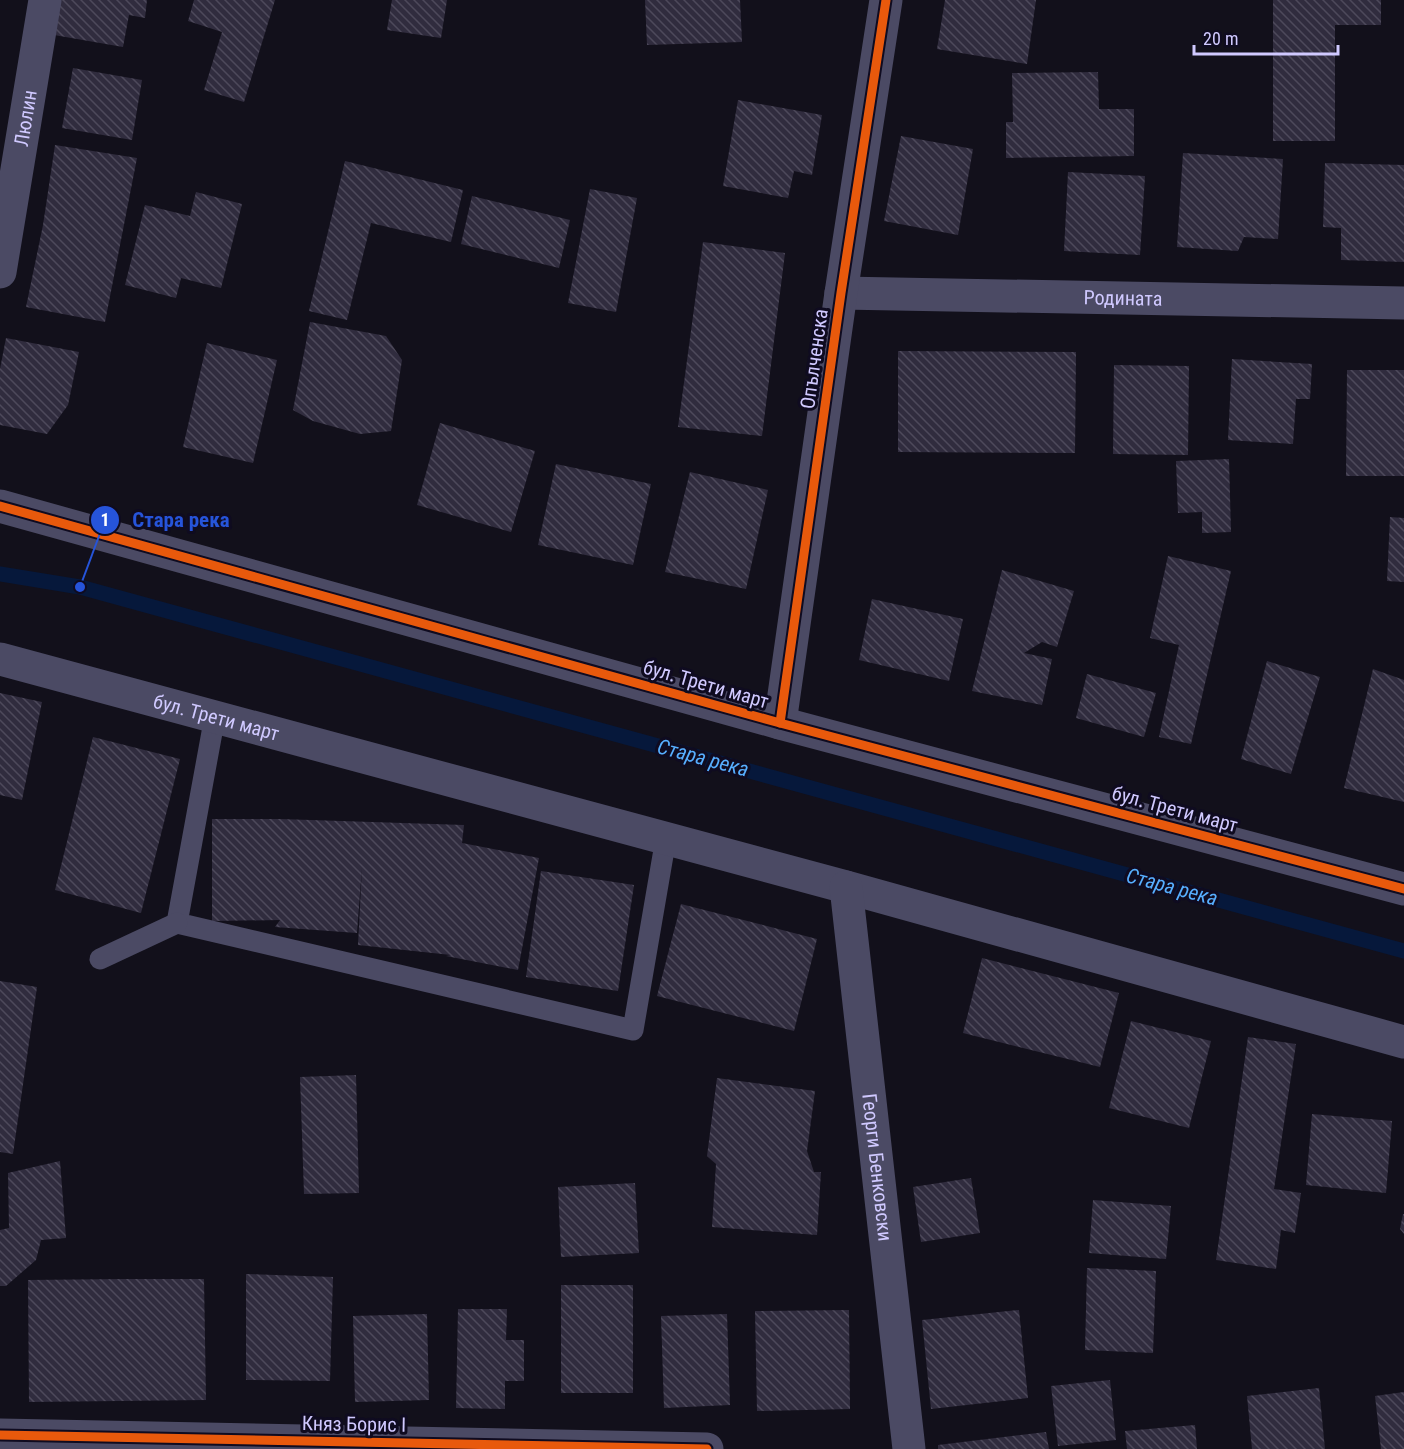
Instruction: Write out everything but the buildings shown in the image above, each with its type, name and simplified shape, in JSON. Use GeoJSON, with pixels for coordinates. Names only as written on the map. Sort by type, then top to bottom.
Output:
{"type":"FeatureCollection","features":[{"type":"Feature","properties":{"kind":"street","name":"Люлин"},"geometry":{"type":"LineString","coordinates":[[0,272],[45,0]]}},
{"type":"Feature","properties":{"kind":"street","name":"Опълченска"},"geometry":{"type":"LineString","coordinates":[[780,723],[841,292],[886,0]]}},
{"type":"Feature","properties":{"kind":"street","name":"Родината"},"geometry":{"type":"LineString","coordinates":[[841,292],[1404,303]]}},
{"type":"Feature","properties":{"kind":"street","name":"бул. Трети март"},"geometry":{"type":"LineString","coordinates":[[0,506],[780,723],[1404,889]]}},
{"type":"Feature","properties":{"kind":"street","name":"бул. Трети март"},"geometry":{"type":"LineString","coordinates":[[0,659],[846,887],[1404,1042]]}},
{"type":"Feature","properties":{"kind":"street","name":"Георги Бенковски"},"geometry":{"type":"LineString","coordinates":[[846,887],[909,1449]]}},
{"type":"Feature","properties":{"kind":"street","name":"Княз Борис I"},"geometry":{"type":"LineString","coordinates":[[0,1435],[707,1449]]}},
{"type":"Feature","properties":{"kind":"lane"},"geometry":{"type":"LineString","coordinates":[[177,923],[215,716]]}},
{"type":"Feature","properties":{"kind":"lane"},"geometry":{"type":"LineString","coordinates":[[100,959],[177,923],[633,1030],[666,838]]}},
{"type":"Feature","properties":{"kind":"waterway","name":"Стара река"},"geometry":{"type":"LineString","coordinates":[[0,574],[80,587],[1404,951]]}},
{"type":"Feature","properties":{"kind":"cycle path"},"geometry":{"type":"LineString","coordinates":[[780,723],[841,293],[886,0]]}},
{"type":"Feature","properties":{"kind":"cycle path"},"geometry":{"type":"LineString","coordinates":[[0,506],[780,723],[1404,889]]}},
{"type":"Feature","properties":{"kind":"cycle path"},"geometry":{"type":"LineString","coordinates":[[0,1435],[707,1449]]}},
{"type":"Feature","properties":{"kind":"place","name":"Стара река"},"geometry":{"type":"Point","coordinates":[80,587]}}]}
